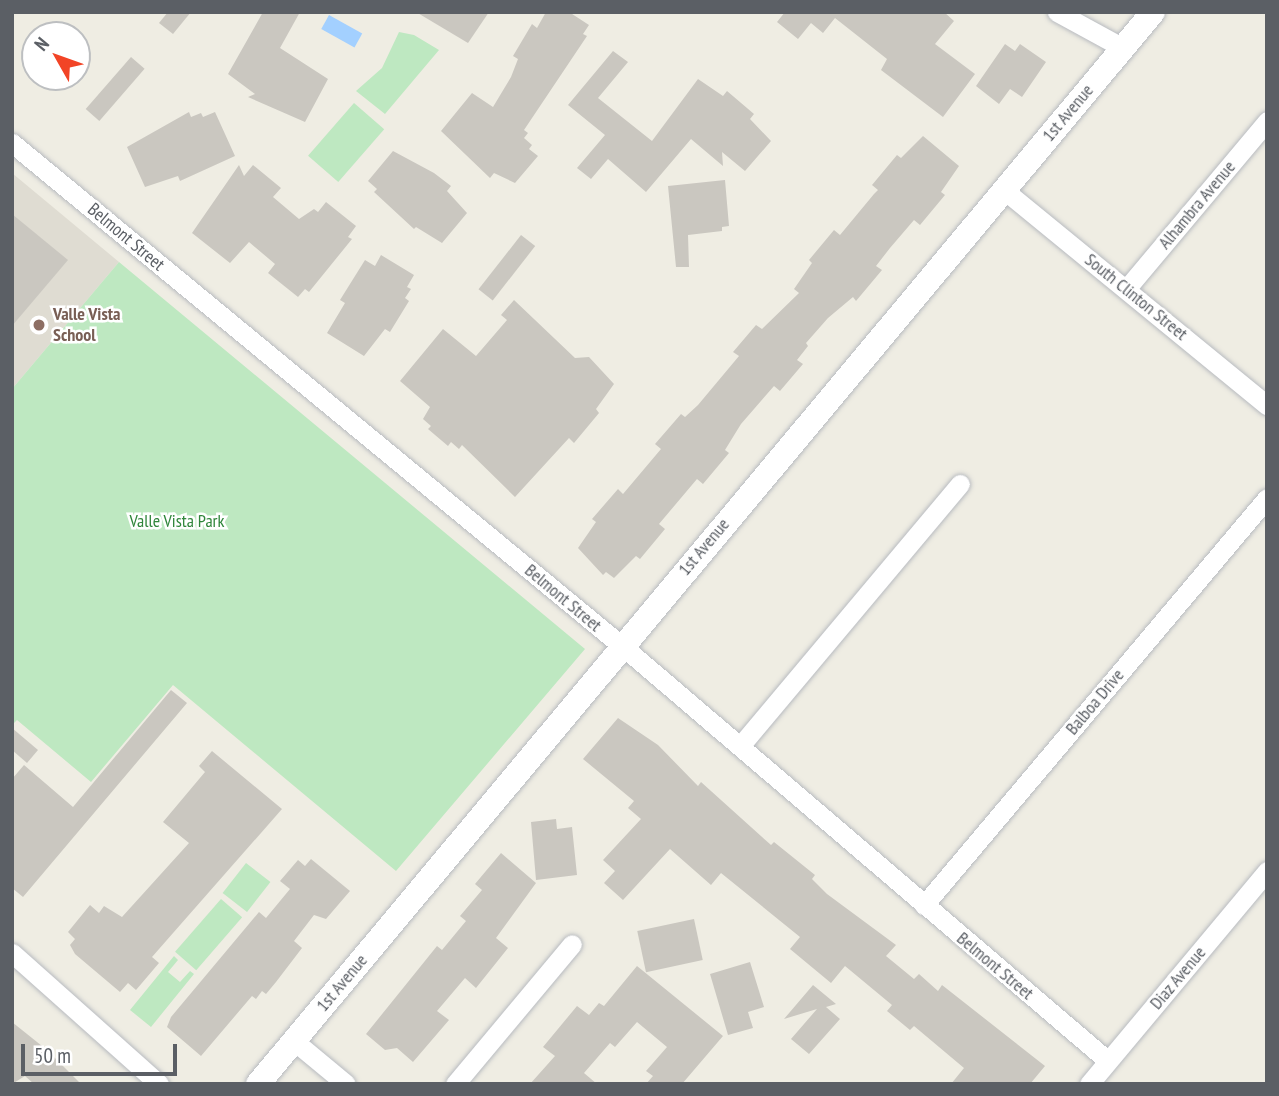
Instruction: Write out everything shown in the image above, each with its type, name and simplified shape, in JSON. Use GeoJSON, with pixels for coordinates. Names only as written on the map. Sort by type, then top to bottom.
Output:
{"type":"FeatureCollection","features":[{"type":"Feature","properties":{"kind":"street"},"geometry":{"type":"LineString","coordinates":[[1057,12],[1123,48]]}},
{"type":"Feature","properties":{"kind":"street","name":"1st Avenue"},"geometry":{"type":"LineString","coordinates":[[258,1084],[1153,12]]}},
{"type":"Feature","properties":{"kind":"street","name":"Alhambra Avenue"},"geometry":{"type":"LineString","coordinates":[[1127,289],[1267,121]]}},
{"type":"Feature","properties":{"kind":"street","name":"Belmont Street"},"geometry":{"type":"LineString","coordinates":[[12,143],[621,646],[1108,1061]]}},
{"type":"Feature","properties":{"kind":"street","name":"South Clinton Street"},"geometry":{"type":"LineString","coordinates":[[1004,190],[1267,405]]}},
{"type":"Feature","properties":{"kind":"street"},"geometry":{"type":"LineString","coordinates":[[740,746],[960,484]]}},
{"type":"Feature","properties":{"kind":"street","name":"Balboa Drive"},"geometry":{"type":"LineString","coordinates":[[924,905],[1267,498]]}},
{"type":"Feature","properties":{"kind":"street","name":"Diaz Avenue"},"geometry":{"type":"LineString","coordinates":[[1090,1084],[1267,872]]}},
{"type":"Feature","properties":{"kind":"street"},"geometry":{"type":"LineString","coordinates":[[455,1084],[572,944]]}},
{"type":"Feature","properties":{"kind":"street"},"geometry":{"type":"LineString","coordinates":[[12,953],[159,1084]]}},
{"type":"Feature","properties":{"kind":"street"},"geometry":{"type":"LineString","coordinates":[[294,1041],[346,1084]]}},
{"type":"Feature","properties":{"kind":"shaded area","name":"Valle Vista School"},"geometry":{"type":"Polygon","coordinates":[[[12,173],[119,262],[12,389],[12,173]]]}},
{"type":"Feature","properties":{"kind":"green space"},"geometry":{"type":"Polygon","coordinates":[[[399,32],[414,35],[439,50],[385,114],[356,91],[382,68],[399,32]]]}},
{"type":"Feature","properties":{"kind":"green space"},"geometry":{"type":"Polygon","coordinates":[[[354,103],[384,129],[338,182],[308,156],[354,103]]]}},
{"type":"Feature","properties":{"kind":"green space","name":"Valle Vista Park"},"geometry":{"type":"Polygon","coordinates":[[[119,262],[585,649],[396,871],[173,685],[91,782],[17,720],[12,725],[12,389],[119,262]]]}},
{"type":"Feature","properties":{"kind":"green space"},"geometry":{"type":"Polygon","coordinates":[[[246,863],[270,882],[247,912],[223,893],[246,863]]]}},
{"type":"Feature","properties":{"kind":"green space"},"geometry":{"type":"Polygon","coordinates":[[[221,899],[242,917],[196,970],[175,952],[221,899]]]}},
{"type":"Feature","properties":{"kind":"green space"},"geometry":{"type":"Polygon","coordinates":[[[174,956],[178,960],[168,972],[180,982],[190,971],[194,974],[151,1027],[130,1010],[174,956]]]}},
{"type":"Feature","properties":{"kind":"water"},"geometry":{"type":"Polygon","coordinates":[[[329,15],[362,33],[354,47],[321,29],[329,15]]]}},
{"type":"Feature","properties":{"kind":"building"},"geometry":{"type":"Polygon","coordinates":[[[168,12],[191,12],[173,34],[159,23],[168,12]]]}},
{"type":"Feature","properties":{"kind":"building"},"geometry":{"type":"Polygon","coordinates":[[[263,12],[300,12],[280,48],[328,79],[305,122],[248,97],[255,94],[228,74],[263,12]]]}},
{"type":"Feature","properties":{"kind":"building"},"geometry":{"type":"Polygon","coordinates":[[[416,12],[489,12],[468,43],[416,12]]]}},
{"type":"Feature","properties":{"kind":"building"},"geometry":{"type":"Polygon","coordinates":[[[546,12],[569,12],[589,25],[583,34],[587,36],[524,130],[528,133],[524,138],[532,145],[529,149],[538,156],[515,183],[494,173],[490,178],[441,131],[472,93],[493,107],[511,77],[518,59],[513,56],[532,24],[537,28],[546,12]]]}},
{"type":"Feature","properties":{"kind":"building"},"geometry":{"type":"Polygon","coordinates":[[[785,12],[944,12],[954,21],[935,44],[975,74],[943,117],[881,70],[887,59],[835,18],[823,33],[811,23],[798,39],[777,22],[785,12]]]}},
{"type":"Feature","properties":{"kind":"building"},"geometry":{"type":"Polygon","coordinates":[[[1005,44],[1015,51],[1020,44],[1046,62],[1022,97],[1010,89],[999,104],[976,86],[1005,44]]]}},
{"type":"Feature","properties":{"kind":"building"},"geometry":{"type":"Polygon","coordinates":[[[613,51],[628,62],[598,98],[652,141],[698,79],[723,96],[727,91],[754,114],[750,119],[771,141],[745,171],[722,152],[723,166],[691,139],[646,192],[608,159],[591,179],[577,168],[605,135],[568,105],[613,51]]]}},
{"type":"Feature","properties":{"kind":"building"},"geometry":{"type":"Polygon","coordinates":[[[131,57],[145,69],[99,121],[86,109],[131,57]]]}},
{"type":"Feature","properties":{"kind":"building"},"geometry":{"type":"Polygon","coordinates":[[[189,112],[191,117],[201,113],[203,117],[215,112],[235,156],[180,181],[178,176],[145,187],[127,147],[189,112]]]}},
{"type":"Feature","properties":{"kind":"building"},"geometry":{"type":"Polygon","coordinates":[[[923,136],[959,166],[941,192],[945,195],[920,225],[914,220],[890,248],[876,266],[882,270],[856,301],[853,297],[828,318],[806,343],[808,346],[797,360],[803,364],[780,391],[774,386],[741,424],[725,450],[729,453],[703,484],[697,479],[659,524],[665,529],[640,559],[636,556],[614,578],[606,572],[603,575],[578,548],[596,522],[592,519],[618,489],[623,494],[661,449],[655,444],[681,414],[685,417],[698,405],[739,356],[733,352],[756,325],[762,329],[799,293],[794,289],[812,263],[809,260],[834,230],[840,235],[878,190],[872,185],[897,155],[901,158],[923,136]]]}},
{"type":"Feature","properties":{"kind":"building"},"geometry":{"type":"Polygon","coordinates":[[[393,151],[434,173],[451,186],[447,191],[467,213],[442,243],[416,227],[414,229],[374,192],[377,189],[368,181],[393,151]]]}},
{"type":"Feature","properties":{"kind":"building"},"geometry":{"type":"Polygon","coordinates":[[[239,165],[244,176],[253,165],[281,188],[273,197],[299,219],[314,209],[318,212],[326,202],[356,226],[348,237],[352,239],[309,292],[305,289],[298,297],[268,273],[275,264],[249,242],[230,263],[192,233],[239,165]]]}},
{"type":"Feature","properties":{"kind":"building"},"geometry":{"type":"Polygon","coordinates":[[[725,180],[729,226],[722,227],[722,231],[688,235],[689,267],[676,267],[668,186],[725,180]]]}},
{"type":"Feature","properties":{"kind":"building"},"geometry":{"type":"Polygon","coordinates":[[[12,214],[68,260],[12,326],[12,214]]]}},
{"type":"Feature","properties":{"kind":"building"},"geometry":{"type":"Polygon","coordinates":[[[521,235],[535,246],[493,300],[479,289],[521,235]]]}},
{"type":"Feature","properties":{"kind":"building"},"geometry":{"type":"Polygon","coordinates":[[[381,255],[414,275],[407,287],[411,289],[405,298],[409,301],[390,332],[385,329],[364,356],[327,333],[345,303],[340,300],[365,260],[375,266],[381,255]]]}},
{"type":"Feature","properties":{"kind":"building"},"geometry":{"type":"Polygon","coordinates":[[[514,300],[575,358],[589,357],[614,384],[596,409],[599,413],[574,443],[569,438],[515,497],[462,445],[459,449],[451,442],[448,446],[428,429],[431,426],[423,419],[430,407],[400,381],[443,329],[476,356],[507,320],[501,315],[514,300]]]}},
{"type":"Feature","properties":{"kind":"building"},"geometry":{"type":"Polygon","coordinates":[[[171,690],[187,703],[23,897],[12,888],[12,779],[24,765],[73,807],[171,690]]]}},
{"type":"Feature","properties":{"kind":"building"},"geometry":{"type":"Polygon","coordinates":[[[618,718],[658,745],[698,786],[701,782],[771,845],[774,842],[815,875],[812,879],[827,894],[896,945],[886,956],[914,979],[919,974],[938,991],[942,985],[1045,1066],[1030,1084],[951,1084],[964,1068],[914,1026],[910,1030],[887,1011],[892,1005],[845,966],[831,983],[790,949],[800,937],[721,873],[711,885],[670,849],[623,900],[604,883],[615,871],[603,860],[641,819],[628,808],[634,801],[583,759],[618,718]]]}},
{"type":"Feature","properties":{"kind":"building"},"geometry":{"type":"Polygon","coordinates":[[[12,728],[38,750],[27,763],[12,750],[12,728]]]}},
{"type":"Feature","properties":{"kind":"building"},"geometry":{"type":"Polygon","coordinates":[[[212,751],[282,809],[152,957],[159,963],[136,990],[128,983],[120,992],[75,954],[70,945],[75,939],[68,932],[90,905],[99,913],[104,906],[122,917],[189,843],[163,822],[205,772],[199,766],[212,751]]]}},
{"type":"Feature","properties":{"kind":"building"},"geometry":{"type":"Polygon","coordinates":[[[556,819],[557,829],[572,827],[577,875],[536,880],[531,822],[556,819]]]}},
{"type":"Feature","properties":{"kind":"building"},"geometry":{"type":"Polygon","coordinates":[[[501,853],[536,883],[496,938],[508,948],[476,988],[465,978],[437,1011],[449,1020],[413,1062],[397,1048],[385,1050],[366,1034],[437,946],[442,950],[466,921],[460,916],[482,890],[475,884],[501,853]]]}},
{"type":"Feature","properties":{"kind":"building"},"geometry":{"type":"Polygon","coordinates":[[[311,859],[350,891],[326,919],[314,915],[294,941],[302,948],[276,982],[266,994],[262,991],[256,999],[252,996],[201,1056],[167,1027],[171,1017],[259,912],[266,918],[290,889],[280,881],[298,860],[305,866],[311,859]]]}},
{"type":"Feature","properties":{"kind":"building"},"geometry":{"type":"Polygon","coordinates":[[[694,919],[703,960],[646,972],[637,931],[694,919]]]}},
{"type":"Feature","properties":{"kind":"building"},"geometry":{"type":"Polygon","coordinates":[[[750,962],[764,1007],[748,1012],[753,1028],[728,1035],[710,974],[750,962]]]}},
{"type":"Feature","properties":{"kind":"building"},"geometry":{"type":"Polygon","coordinates":[[[637,966],[723,1036],[682,1084],[646,1084],[653,1076],[646,1071],[667,1047],[637,1022],[615,1047],[610,1043],[584,1073],[597,1084],[530,1084],[555,1056],[543,1047],[577,1006],[589,1015],[599,1003],[604,1006],[637,966]]]}},
{"type":"Feature","properties":{"kind":"building"},"geometry":{"type":"Polygon","coordinates":[[[813,985],[836,1004],[826,1007],[840,1019],[809,1054],[791,1039],[817,1009],[784,1019],[813,985]]]}},
{"type":"Feature","properties":{"kind":"building"},"geometry":{"type":"Polygon","coordinates":[[[12,1022],[47,1050],[81,1084],[34,1084],[25,1076],[12,1084],[12,1022]]]}},
{"type":"Feature","properties":{"kind":"place","name":"Valle Vista School"},"geometry":{"type":"Point","coordinates":[39,325]}}]}
